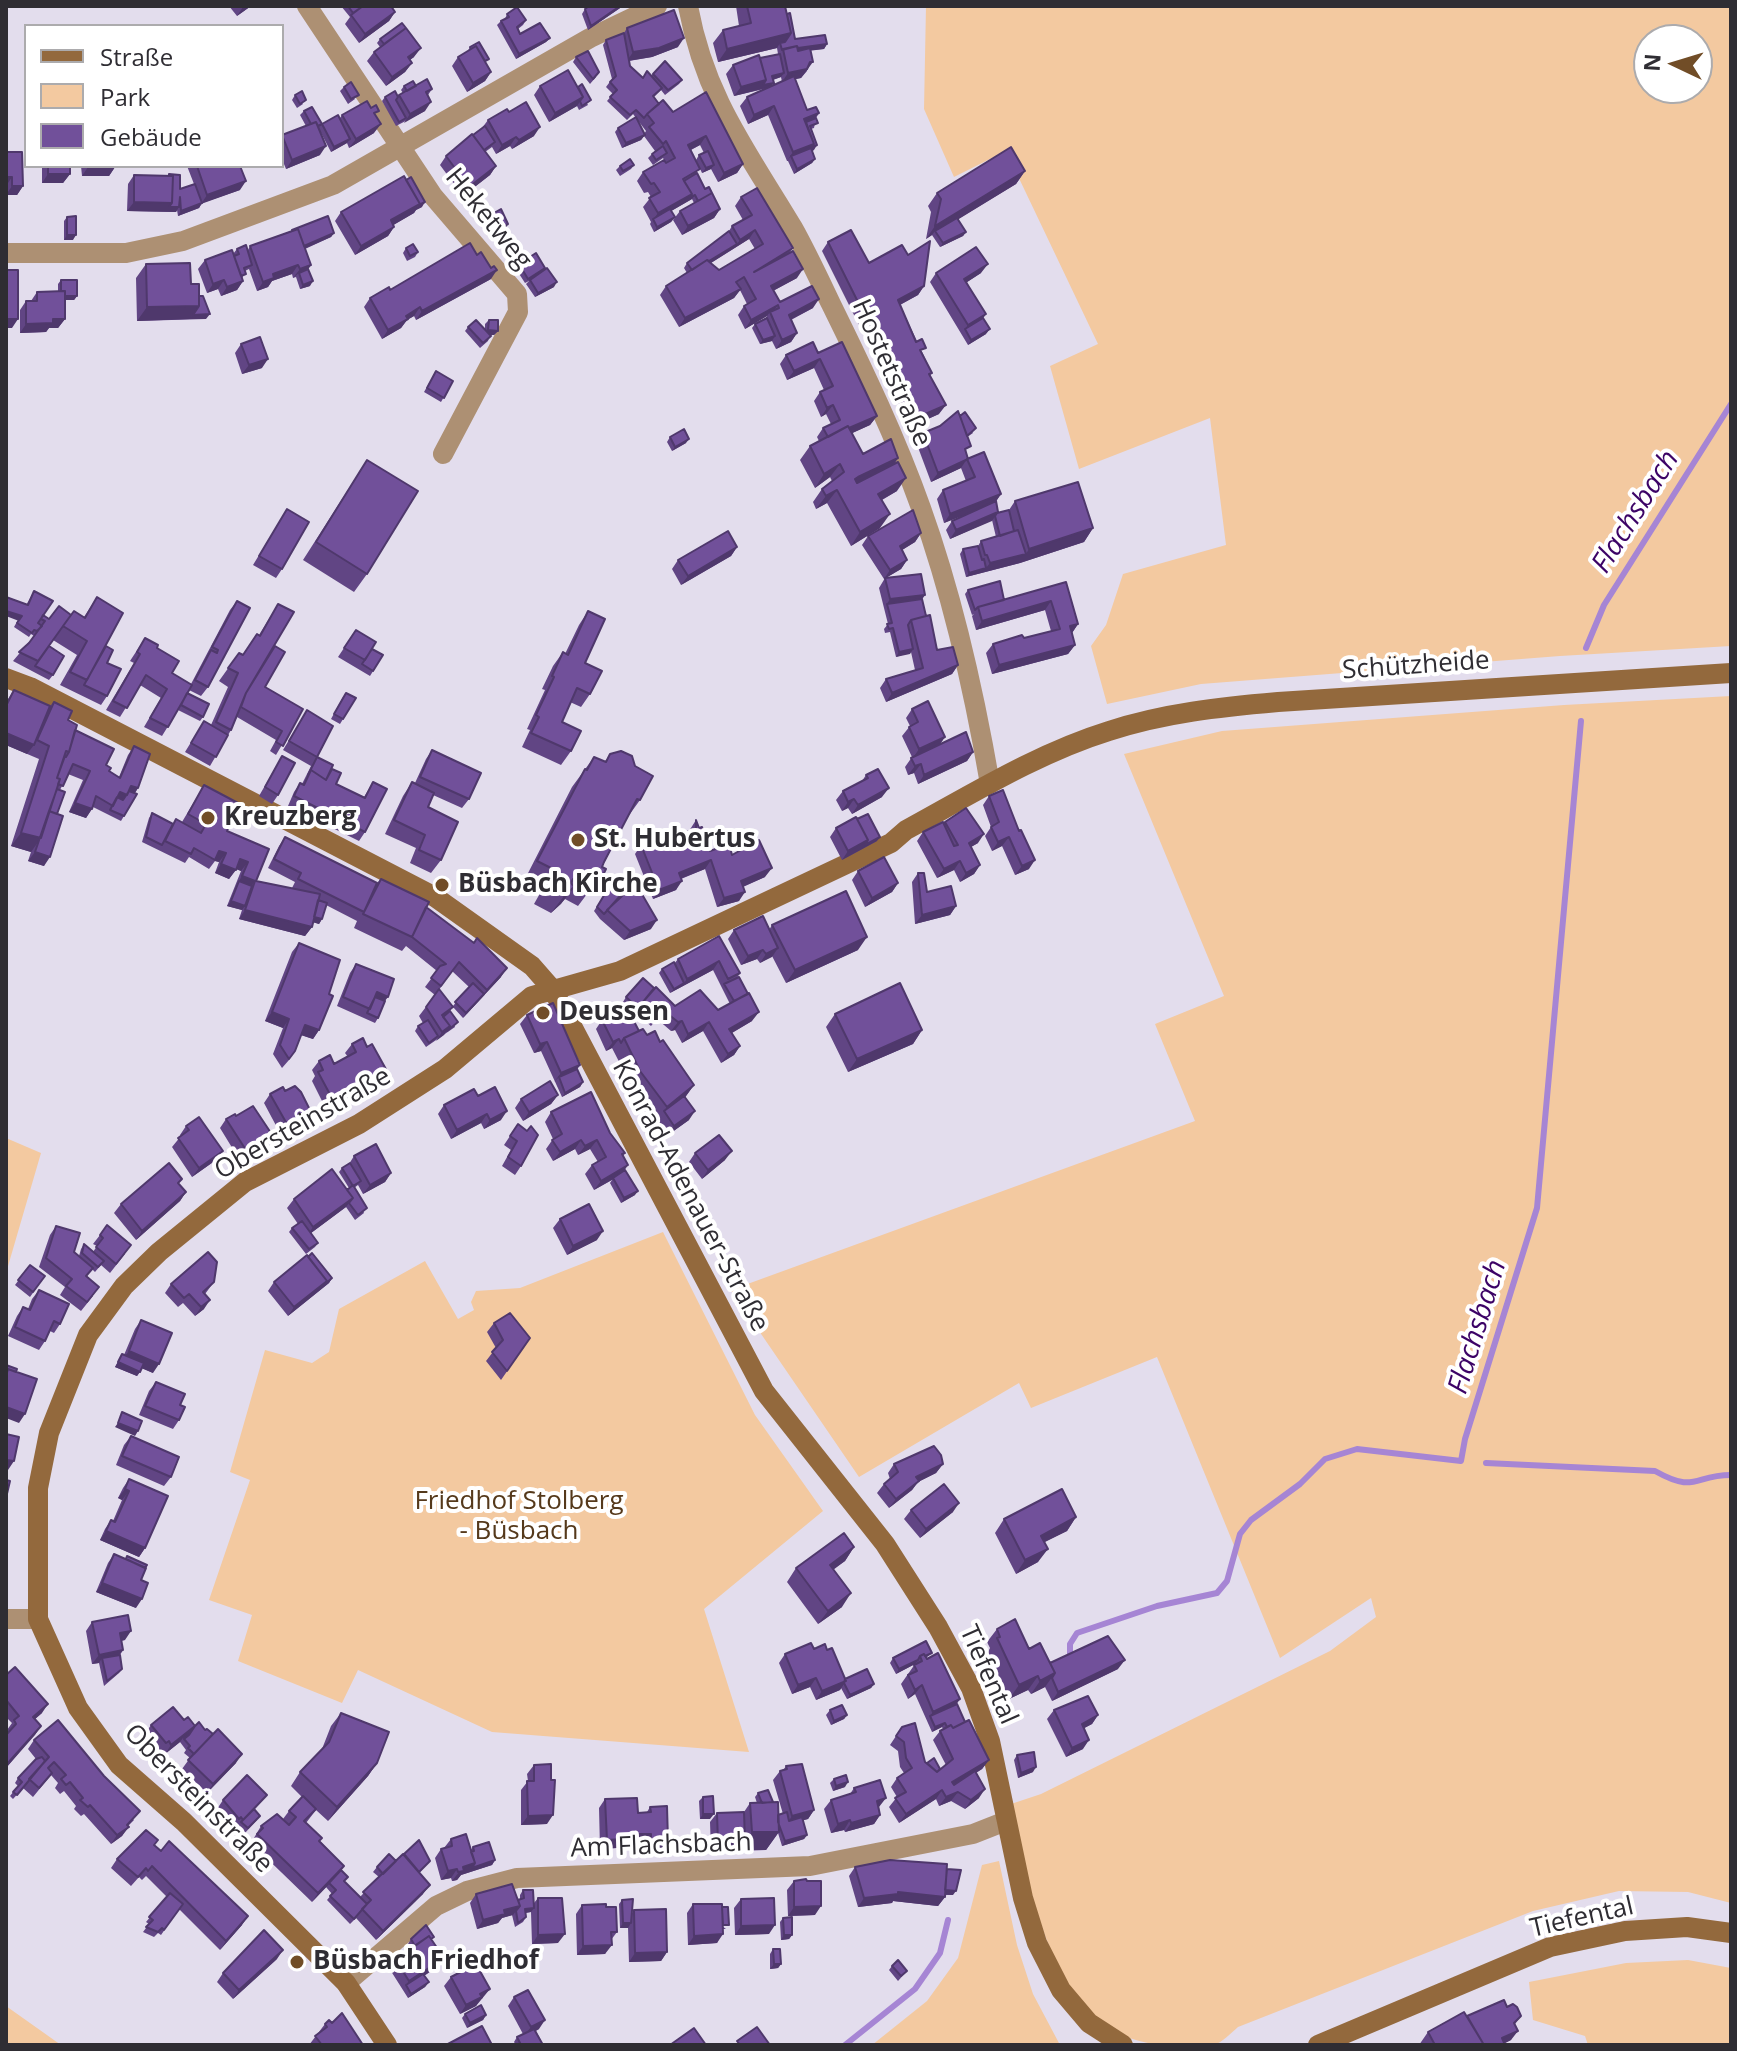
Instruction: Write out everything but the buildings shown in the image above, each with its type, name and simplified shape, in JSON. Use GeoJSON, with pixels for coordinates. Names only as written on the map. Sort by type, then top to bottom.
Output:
{"type":"FeatureCollection","features":[{"type":"Feature","properties":{"kind":"street","name":"Heketweg"},"geometry":{"type":"LineString","coordinates":[[307,6],[433,196],[517,294],[518,312],[443,454]]}},
{"type":"Feature","properties":{"kind":"street"},"geometry":{"type":"LineString","coordinates":[[6,253],[126,253],[183,241],[333,185],[590,38],[657,6]]}},
{"type":"Feature","properties":{"kind":"street","name":"Hostetstraße"},"geometry":{"type":"LineString","coordinates":[[688,6],[694,39],[711,87],[731,127],[794,230],[869,380],[897,446],[922,511],[956,626],[976,701],[990,784]]}},
{"type":"Feature","properties":{"kind":"street","name":"Schützheide"},"geometry":{"type":"LineString","coordinates":[[990,784],[1042,757],[1107,731],[1147,720],[1215,708],[1731,673]]}},
{"type":"Feature","properties":{"kind":"street","name":"Konrad-Adenauer-Straße"},"geometry":{"type":"LineString","coordinates":[[6,678],[30,687],[435,897],[532,966],[553,990],[764,1391]]}},
{"type":"Feature","properties":{"kind":"street"},"geometry":{"type":"LineString","coordinates":[[553,990],[620,971],[836,870],[891,843],[906,830],[990,784]]}},
{"type":"Feature","properties":{"kind":"street","name":"Obersteinstraße"},"geometry":{"type":"LineString","coordinates":[[387,2045],[346,1983],[184,1822],[119,1765],[78,1708],[38,1619],[38,1488],[49,1433],[88,1335],[124,1286],[159,1252],[245,1182],[359,1124],[445,1069],[532,996],[553,990]]}},
{"type":"Feature","properties":{"kind":"street","name":"Tiefental"},"geometry":{"type":"LineString","coordinates":[[764,1391],[885,1544],[938,1627],[971,1688],[990,1741],[1023,1898],[1043,1954],[1061,1990],[1089,2023],[1123,2045]]}},
{"type":"Feature","properties":{"kind":"street"},"geometry":{"type":"LineString","coordinates":[[6,1619],[38,1619]]}},
{"type":"Feature","properties":{"kind":"street","name":"Am Flachsbach"},"geometry":{"type":"LineString","coordinates":[[346,1983],[436,1906],[467,1891],[517,1878],[810,1866],[973,1834],[1006,1821]]}},
{"type":"Feature","properties":{"kind":"street","name":"Tiefental"},"geometry":{"type":"LineString","coordinates":[[1318,2045],[1550,1947],[1625,1931],[1687,1927],[1731,1933]]}},
{"type":"Feature","properties":{"kind":"green space"},"geometry":{"type":"Polygon","coordinates":[[[926,6],[1731,6],[1731,646],[1201,684],[1107,704],[1091,646],[1106,625],[1123,574],[1226,545],[1210,418],[1079,469],[1050,366],[1098,344],[1006,151],[954,177],[924,109],[926,6]]]}},
{"type":"Feature","properties":{"kind":"green space"},"geometry":{"type":"Polygon","coordinates":[[[1731,696],[1731,1903],[1688,1892],[1619,1891],[1533,1911],[1238,2027],[1213,2045],[1170,2045],[1130,2038],[1099,2020],[1074,1992],[1054,1957],[1039,1918],[1011,1804],[1041,1794],[1330,1651],[1376,1617],[1371,1598],[1280,1658],[1157,1357],[1031,1408],[1019,1383],[859,1477],[731,1290],[1195,1121],[1155,1024],[1224,996],[1124,754],[1222,731],[1564,705],[1731,696]]]}},
{"type":"Feature","properties":{"kind":"green space"},"geometry":{"type":"Polygon","coordinates":[[[6,1138],[41,1153],[6,1273],[6,1138]]]}},
{"type":"Feature","properties":{"kind":"green space","name":"Friedhof Stolberg - Büsbach"},"geometry":{"type":"Polygon","coordinates":[[[663,1232],[755,1415],[823,1511],[704,1609],[749,1752],[492,1732],[358,1670],[342,1703],[238,1661],[252,1615],[209,1600],[250,1480],[230,1472],[265,1350],[312,1363],[329,1352],[339,1309],[425,1261],[458,1319],[474,1310],[471,1302],[476,1291],[520,1288],[663,1232]]]}},
{"type":"Feature","properties":{"kind":"green space"},"geometry":{"type":"Polygon","coordinates":[[[999,1861],[1017,1945],[1033,1994],[1060,2045],[872,2045],[927,2001],[958,1958],[982,1865],[999,1861]]]}},
{"type":"Feature","properties":{"kind":"green space"},"geometry":{"type":"Polygon","coordinates":[[[1688,1960],[1731,1968],[1731,2045],[1588,2045],[1585,2036],[1533,2020],[1529,1982],[1626,1963],[1688,1960]]]}},
{"type":"Feature","properties":{"kind":"green space"},"geometry":{"type":"Polygon","coordinates":[[[6,2006],[61,2045],[6,2045],[6,2006]]]}},
{"type":"Feature","properties":{"kind":"waterway","name":"Flachsbach"},"geometry":{"type":"LineString","coordinates":[[1586,648],[1604,605],[1731,404]]}},
{"type":"Feature","properties":{"kind":"waterway","name":"Flachsbach"},"geometry":{"type":"LineString","coordinates":[[1070,1657],[1070,1644],[1077,1633],[1157,1606],[1217,1593],[1227,1581],[1240,1534],[1251,1520],[1300,1484],[1325,1459],[1357,1449],[1461,1461],[1465,1439],[1537,1208],[1581,721]]}},
{"type":"Feature","properties":{"kind":"waterway"},"geometry":{"type":"LineString","coordinates":[[1486,1463],[1655,1471],[1687,1482],[1731,1475]]}},
{"type":"Feature","properties":{"kind":"waterway","name":"Flachsbach"},"geometry":{"type":"LineString","coordinates":[[845,2045],[915,1989],[940,1953],[948,1920]]}},
{"type":"Feature","properties":{"kind":"place","name":"Kreuzberg"},"geometry":{"type":"Point","coordinates":[208,818]}},
{"type":"Feature","properties":{"kind":"place","name":"St. Hubertus"},"geometry":{"type":"Point","coordinates":[578,840]}},
{"type":"Feature","properties":{"kind":"place","name":"Büsbach Kirche"},"geometry":{"type":"Point","coordinates":[442,885]}},
{"type":"Feature","properties":{"kind":"place","name":"Deussen"},"geometry":{"type":"Point","coordinates":[543,1013]}},
{"type":"Feature","properties":{"kind":"place","name":"Büsbach Friedhof"},"geometry":{"type":"Point","coordinates":[297,1962]}}]}
